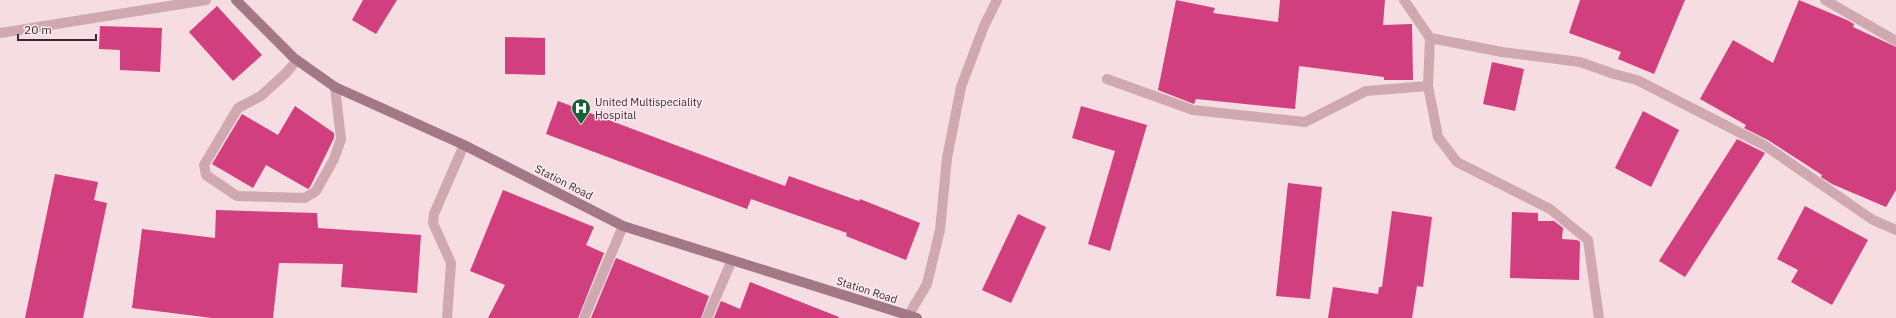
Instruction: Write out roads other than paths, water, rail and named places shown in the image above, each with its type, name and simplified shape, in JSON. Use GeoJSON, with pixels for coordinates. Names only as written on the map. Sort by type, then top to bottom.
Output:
{"type":"FeatureCollection","features":[{"type":"Feature","properties":{"kind":"main road","name":"Station Road"},"geometry":{"type":"LineString","coordinates":[[236,0],[296,60],[335,86],[464,145],[623,226],[913,317]]}},
{"type":"Feature","properties":{"kind":"street"},"geometry":{"type":"LineString","coordinates":[[0,34],[206,0]]}},
{"type":"Feature","properties":{"kind":"street"},"geometry":{"type":"LineString","coordinates":[[913,317],[926,284],[940,230],[947,158],[961,87],[984,26],[997,0]]}},
{"type":"Feature","properties":{"kind":"street"},"geometry":{"type":"LineString","coordinates":[[1404,0],[1430,38],[1428,86],[1438,137],[1457,162],[1550,209],[1588,240],[1599,318]]}},
{"type":"Feature","properties":{"kind":"street"},"geometry":{"type":"LineString","coordinates":[[1825,0],[1896,41]]}},
{"type":"Feature","properties":{"kind":"street"},"geometry":{"type":"LineString","coordinates":[[1430,38],[1502,52],[1580,62],[1614,74],[1637,80],[1764,146],[1873,220],[1896,230]]}},
{"type":"Feature","properties":{"kind":"street"},"geometry":{"type":"LineString","coordinates":[[296,60],[265,92],[238,108],[204,165],[206,175],[237,196],[305,198],[316,191],[334,159],[341,139],[335,86]]}},
{"type":"Feature","properties":{"kind":"street"},"geometry":{"type":"LineString","coordinates":[[1107,79],[1193,110],[1305,122],[1366,91],[1428,86]]}},
{"type":"Feature","properties":{"kind":"street"},"geometry":{"type":"LineString","coordinates":[[447,318],[451,263],[433,223],[434,214],[464,145]]}},
{"type":"Feature","properties":{"kind":"street"},"geometry":{"type":"LineString","coordinates":[[584,318],[623,226]]}},
{"type":"Feature","properties":{"kind":"street"},"geometry":{"type":"LineString","coordinates":[[707,318],[732,260]]}},
{"type":"Feature","properties":{"kind":"place","name":"United Multispeciality Hospital"},"geometry":{"type":"Point","coordinates":[581,125]}}]}
